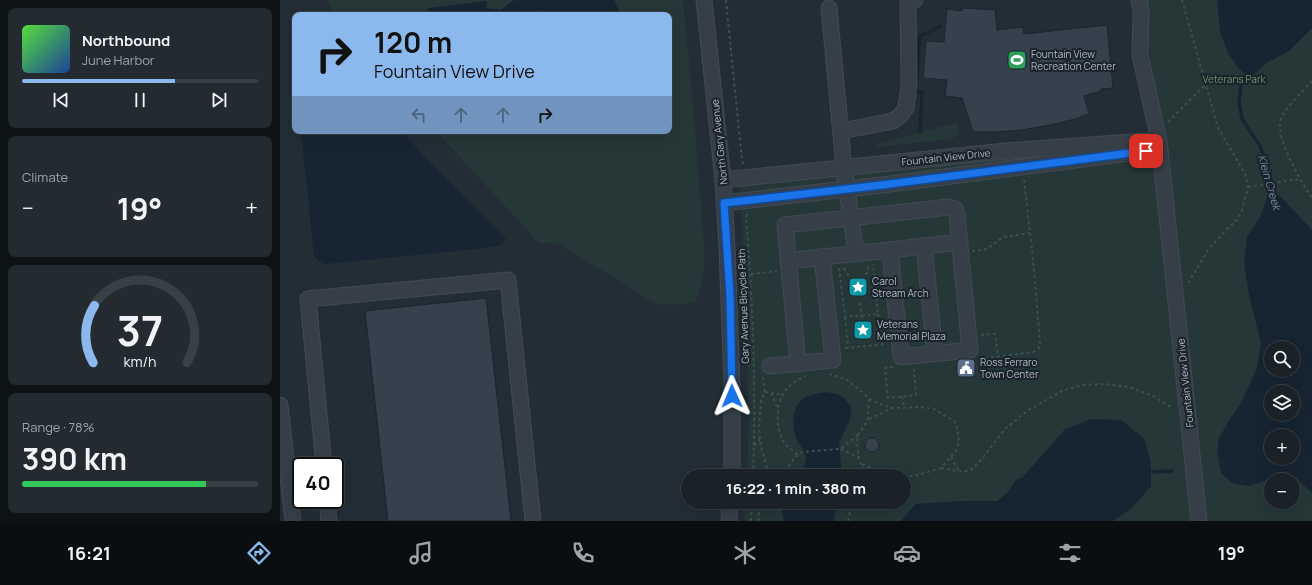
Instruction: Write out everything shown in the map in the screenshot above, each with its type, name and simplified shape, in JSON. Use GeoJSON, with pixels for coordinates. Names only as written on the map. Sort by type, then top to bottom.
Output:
{"type":"FeatureCollection","features":[{"type":"Feature","properties":{"kind":"street","name":"North Gary Avenue"},"geometry":{"type":"LineString","coordinates":[[704,0],[723,180],[730,295],[732,469]]}},
{"type":"Feature","properties":{"kind":"street"},"geometry":{"type":"LineString","coordinates":[[841,130],[893,121],[900,116],[906,108],[909,85],[908,1],[915,0]]}},
{"type":"Feature","properties":{"kind":"street"},"geometry":{"type":"LineString","coordinates":[[1139,0],[1141,11],[1140,55],[1160,145]]}},
{"type":"Feature","properties":{"kind":"street"},"geometry":{"type":"LineString","coordinates":[[829,8],[844,168],[856,253]]}},
{"type":"Feature","properties":{"kind":"street","name":"Fountain View Drive"},"geometry":{"type":"LineString","coordinates":[[723,180],[1006,151],[1160,145]]}},
{"type":"Feature","properties":{"kind":"street","name":"Fountain View Drive"},"geometry":{"type":"LineString","coordinates":[[724,203],[847,189],[1160,145]]}},
{"type":"Feature","properties":{"kind":"street","name":"Fountain View Drive"},"geometry":{"type":"LineString","coordinates":[[1160,145],[1199,521]]}},
{"type":"Feature","properties":{"kind":"street"},"geometry":{"type":"LineString","coordinates":[[803,369],[788,261],[785,225],[852,217],[949,207],[955,209],[960,242],[970,350],[901,357],[890,250]]}},
{"type":"Feature","properties":{"kind":"street"},"geometry":{"type":"LineString","coordinates":[[788,261],[960,242]]}},
{"type":"Feature","properties":{"kind":"street"},"geometry":{"type":"LineString","coordinates":[[924,246],[935,354]]}},
{"type":"Feature","properties":{"kind":"street"},"geometry":{"type":"LineString","coordinates":[[767,370],[803,369],[833,360],[822,257]]}},
{"type":"Feature","properties":{"kind":"street"},"geometry":{"type":"LineString","coordinates":[[323,457],[308,299],[508,280],[533,521]]}},
{"type":"Feature","properties":{"kind":"street"},"geometry":{"type":"LineString","coordinates":[[280,405],[293,521]]}},
{"type":"Feature","properties":{"kind":"street"},"geometry":{"type":"LineString","coordinates":[[328,509],[329,521]]}},
{"type":"Feature","properties":{"kind":"street"},"geometry":{"type":"LineString","coordinates":[[729,521],[730,509]]}},
{"type":"Feature","properties":{"kind":"path"},"geometry":{"type":"LineString","coordinates":[[726,0],[742,161],[744,168]]}},
{"type":"Feature","properties":{"kind":"path"},"geometry":{"type":"LineString","coordinates":[[1182,0],[1218,128],[1246,176],[1248,187],[1242,210],[1237,220],[1208,250],[1192,276],[1186,290]]}},
{"type":"Feature","properties":{"kind":"path"},"geometry":{"type":"LineString","coordinates":[[1312,81],[1285,112],[1280,121],[1280,134],[1300,179],[1312,198]]}},
{"type":"Feature","properties":{"kind":"path"},"geometry":{"type":"LineString","coordinates":[[972,360],[1033,352],[1039,348],[1040,343],[1033,259],[1024,179]]}},
{"type":"Feature","properties":{"kind":"path"},"geometry":{"type":"LineString","coordinates":[[1248,187],[1282,183],[1300,179]]}},
{"type":"Feature","properties":{"kind":"path","name":"Gary Avenue Bicycle Path"},"geometry":{"type":"LineString","coordinates":[[748,211],[746,217],[751,274],[754,368],[753,469]]}},
{"type":"Feature","properties":{"kind":"path"},"geometry":{"type":"LineString","coordinates":[[866,275],[871,260],[882,345]]}},
{"type":"Feature","properties":{"kind":"path"},"geometry":{"type":"LineString","coordinates":[[848,348],[840,264],[849,276]]}},
{"type":"Feature","properties":{"kind":"path"},"geometry":{"type":"LineString","coordinates":[[860,304],[862,320]]}},
{"type":"Feature","properties":{"kind":"path"},"geometry":{"type":"LineString","coordinates":[[845,317],[878,314]]}},
{"type":"Feature","properties":{"kind":"path"},"geometry":{"type":"LineString","coordinates":[[899,367],[885,368],[888,398],[916,395],[914,365]]}},
{"type":"Feature","properties":{"kind":"path"},"geometry":{"type":"LineString","coordinates":[[798,455],[786,445],[780,435],[778,424],[782,395],[797,380],[803,369]]}},
{"type":"Feature","properties":{"kind":"path"},"geometry":{"type":"LineString","coordinates":[[754,445],[759,441],[761,401],[765,392],[767,370]]}},
{"type":"Feature","properties":{"kind":"path"},"geometry":{"type":"LineString","coordinates":[[822,374],[829,374],[846,379],[869,399],[893,408]]}},
{"type":"Feature","properties":{"kind":"path"},"geometry":{"type":"LineString","coordinates":[[911,476],[941,468],[963,472],[972,469],[981,460],[1005,428],[1026,411],[1062,391],[1082,385],[1105,384],[1129,387],[1153,396],[1176,410]]}},
{"type":"Feature","properties":{"kind":"path"},"geometry":{"type":"LineString","coordinates":[[765,392],[782,395]]}},
{"type":"Feature","properties":{"kind":"path"},"geometry":{"type":"LineString","coordinates":[[771,393],[779,410]]}},
{"type":"Feature","properties":{"kind":"path"},"geometry":{"type":"LineString","coordinates":[[902,396],[904,407]]}},
{"type":"Feature","properties":{"kind":"path"},"geometry":{"type":"LineString","coordinates":[[868,420],[869,399]]}},
{"type":"Feature","properties":{"kind":"path"},"geometry":{"type":"LineString","coordinates":[[840,449],[858,435],[868,420],[893,408],[921,407],[934,409],[954,421],[958,431],[959,442],[956,451],[941,468]]}},
{"type":"Feature","properties":{"kind":"path"},"geometry":{"type":"LineString","coordinates":[[760,431],[766,469]]}},
{"type":"Feature","properties":{"kind":"path"},"geometry":{"type":"LineString","coordinates":[[858,435],[857,443],[859,458],[863,469]]}},
{"type":"Feature","properties":{"kind":"path"},"geometry":{"type":"LineString","coordinates":[[787,469],[802,452],[840,449],[859,458]]}},
{"type":"Feature","properties":{"kind":"path"},"geometry":{"type":"LineString","coordinates":[[951,457],[959,471]]}},
{"type":"Feature","properties":{"kind":"path"},"geometry":{"type":"LineString","coordinates":[[861,464],[872,469]]}},
{"type":"Feature","properties":{"kind":"path"},"geometry":{"type":"LineString","coordinates":[[751,521],[752,509]]}},
{"type":"Feature","properties":{"kind":"path"},"geometry":{"type":"LineString","coordinates":[[758,521],[759,509]]}},
{"type":"Feature","properties":{"kind":"path"},"geometry":{"type":"LineString","coordinates":[[848,521],[851,509]]}},
{"type":"Feature","properties":{"kind":"green space"},"geometry":{"type":"Polygon","coordinates":[[[327,0],[683,0],[705,257],[702,281],[695,303],[658,305],[557,243],[539,243],[439,134],[672,134],[672,12],[333,12],[327,0]]]}},
{"type":"Feature","properties":{"kind":"green space","name":"Ross Ferraro Town Center"},"geometry":{"type":"Polygon","coordinates":[[[1146,0],[1312,0],[1312,521],[745,521],[746,509],[911,509],[911,469],[747,469],[749,409],[747,326],[740,182],[1159,140],[1165,125],[1151,77],[1146,0]]]}},
{"type":"Feature","properties":{"kind":"green space"},"geometry":{"type":"Polygon","coordinates":[[[958,122],[959,133],[952,139],[878,147],[874,145],[958,122]]]}},
{"type":"Feature","properties":{"kind":"water"},"geometry":{"type":"Polygon","coordinates":[[[514,0],[614,0],[620,12],[544,12],[536,10],[534,12],[426,12],[429,8],[487,1],[486,8],[501,10],[514,0]]]}},
{"type":"Feature","properties":{"kind":"water"},"geometry":{"type":"Polygon","coordinates":[[[1217,0],[1312,0],[1312,28],[1289,51],[1268,62],[1251,77],[1240,70],[1228,53],[1220,32],[1217,0]]]}},
{"type":"Feature","properties":{"kind":"water"},"geometry":{"type":"Polygon","coordinates":[[[301,134],[405,134],[421,153],[506,239],[502,245],[486,248],[325,264],[314,256],[301,134]]]}},
{"type":"Feature","properties":{"kind":"water"},"geometry":{"type":"Polygon","coordinates":[[[1274,194],[1280,196],[1312,230],[1312,493],[1300,482],[1300,473],[1264,473],[1264,481],[1249,486],[1232,483],[1221,473],[1217,451],[1219,438],[1241,403],[1257,368],[1261,343],[1249,295],[1244,262],[1247,237],[1262,213],[1267,197],[1274,194]]]}},
{"type":"Feature","properties":{"kind":"water"},"geometry":{"type":"Polygon","coordinates":[[[826,392],[837,394],[845,399],[851,407],[850,420],[839,443],[841,469],[802,469],[806,457],[795,434],[793,422],[795,409],[802,399],[826,392]]]}},
{"type":"Feature","properties":{"kind":"water"},"geometry":{"type":"Polygon","coordinates":[[[1091,419],[1121,420],[1145,440],[1151,463],[1151,486],[1133,507],[1113,521],[901,521],[916,504],[962,501],[997,501],[1007,493],[1016,480],[1022,478],[1064,430],[1091,419]]]}},
{"type":"Feature","properties":{"kind":"water"},"geometry":{"type":"Polygon","coordinates":[[[783,509],[836,509],[834,521],[784,521],[783,509]]]}},
{"type":"Feature","properties":{"kind":"building","name":"Fountain View Recreation Center"},"geometry":{"type":"Polygon","coordinates":[[[962,8],[995,10],[997,30],[1023,27],[1024,34],[1107,25],[1113,88],[1101,89],[1101,91],[1084,96],[1089,114],[1075,119],[1022,130],[973,132],[962,98],[945,96],[947,80],[923,78],[926,41],[944,42],[947,9],[962,11],[962,8]]]}},
{"type":"Feature","properties":{"kind":"building"},"geometry":{"type":"Polygon","coordinates":[[[486,298],[511,521],[388,521],[365,311],[486,298]]]}},
{"type":"Feature","properties":{"kind":"building"},"geometry":{"type":"Polygon","coordinates":[[[869,438],[875,438],[879,442],[879,448],[875,452],[869,452],[865,448],[865,442],[869,438]]]}},
{"type":"Feature","properties":{"kind":"waterway"},"geometry":{"type":"LineString","coordinates":[[920,132],[922,92],[916,92],[920,36],[941,26]]}},
{"type":"Feature","properties":{"kind":"waterway","name":"Klein Creek"},"geometry":{"type":"LineString","coordinates":[[1248,70],[1241,86],[1239,101],[1242,119],[1260,146],[1268,168],[1275,198]]}},
{"type":"Feature","properties":{"kind":"waterway","name":"Klein Creek"},"geometry":{"type":"LineString","coordinates":[[1147,472],[1172,471]]}},
{"type":"Feature","properties":{"kind":"place","name":"Fountain View Recreation Center"},"geometry":{"type":"Point","coordinates":[1017,60]}},
{"type":"Feature","properties":{"kind":"place","name":"Carol Stream Arch"},"geometry":{"type":"Point","coordinates":[858,287]}},
{"type":"Feature","properties":{"kind":"place","name":"Veterans Memorial Plaza"},"geometry":{"type":"Point","coordinates":[863,330]}},
{"type":"Feature","properties":{"kind":"place","name":"Ross Ferraro Town Center"},"geometry":{"type":"Point","coordinates":[966,368]}},
{"type":"Feature","properties":{"kind":"route"},"geometry":{"type":"LineString","coordinates":[[732,396],[730,295],[724,203],[882,185],[1146,151]]}},
{"type":"Feature","properties":{"kind":"park label","name":"Veterans Park"},"geometry":{"type":"Point","coordinates":[1234,79]}}]}
